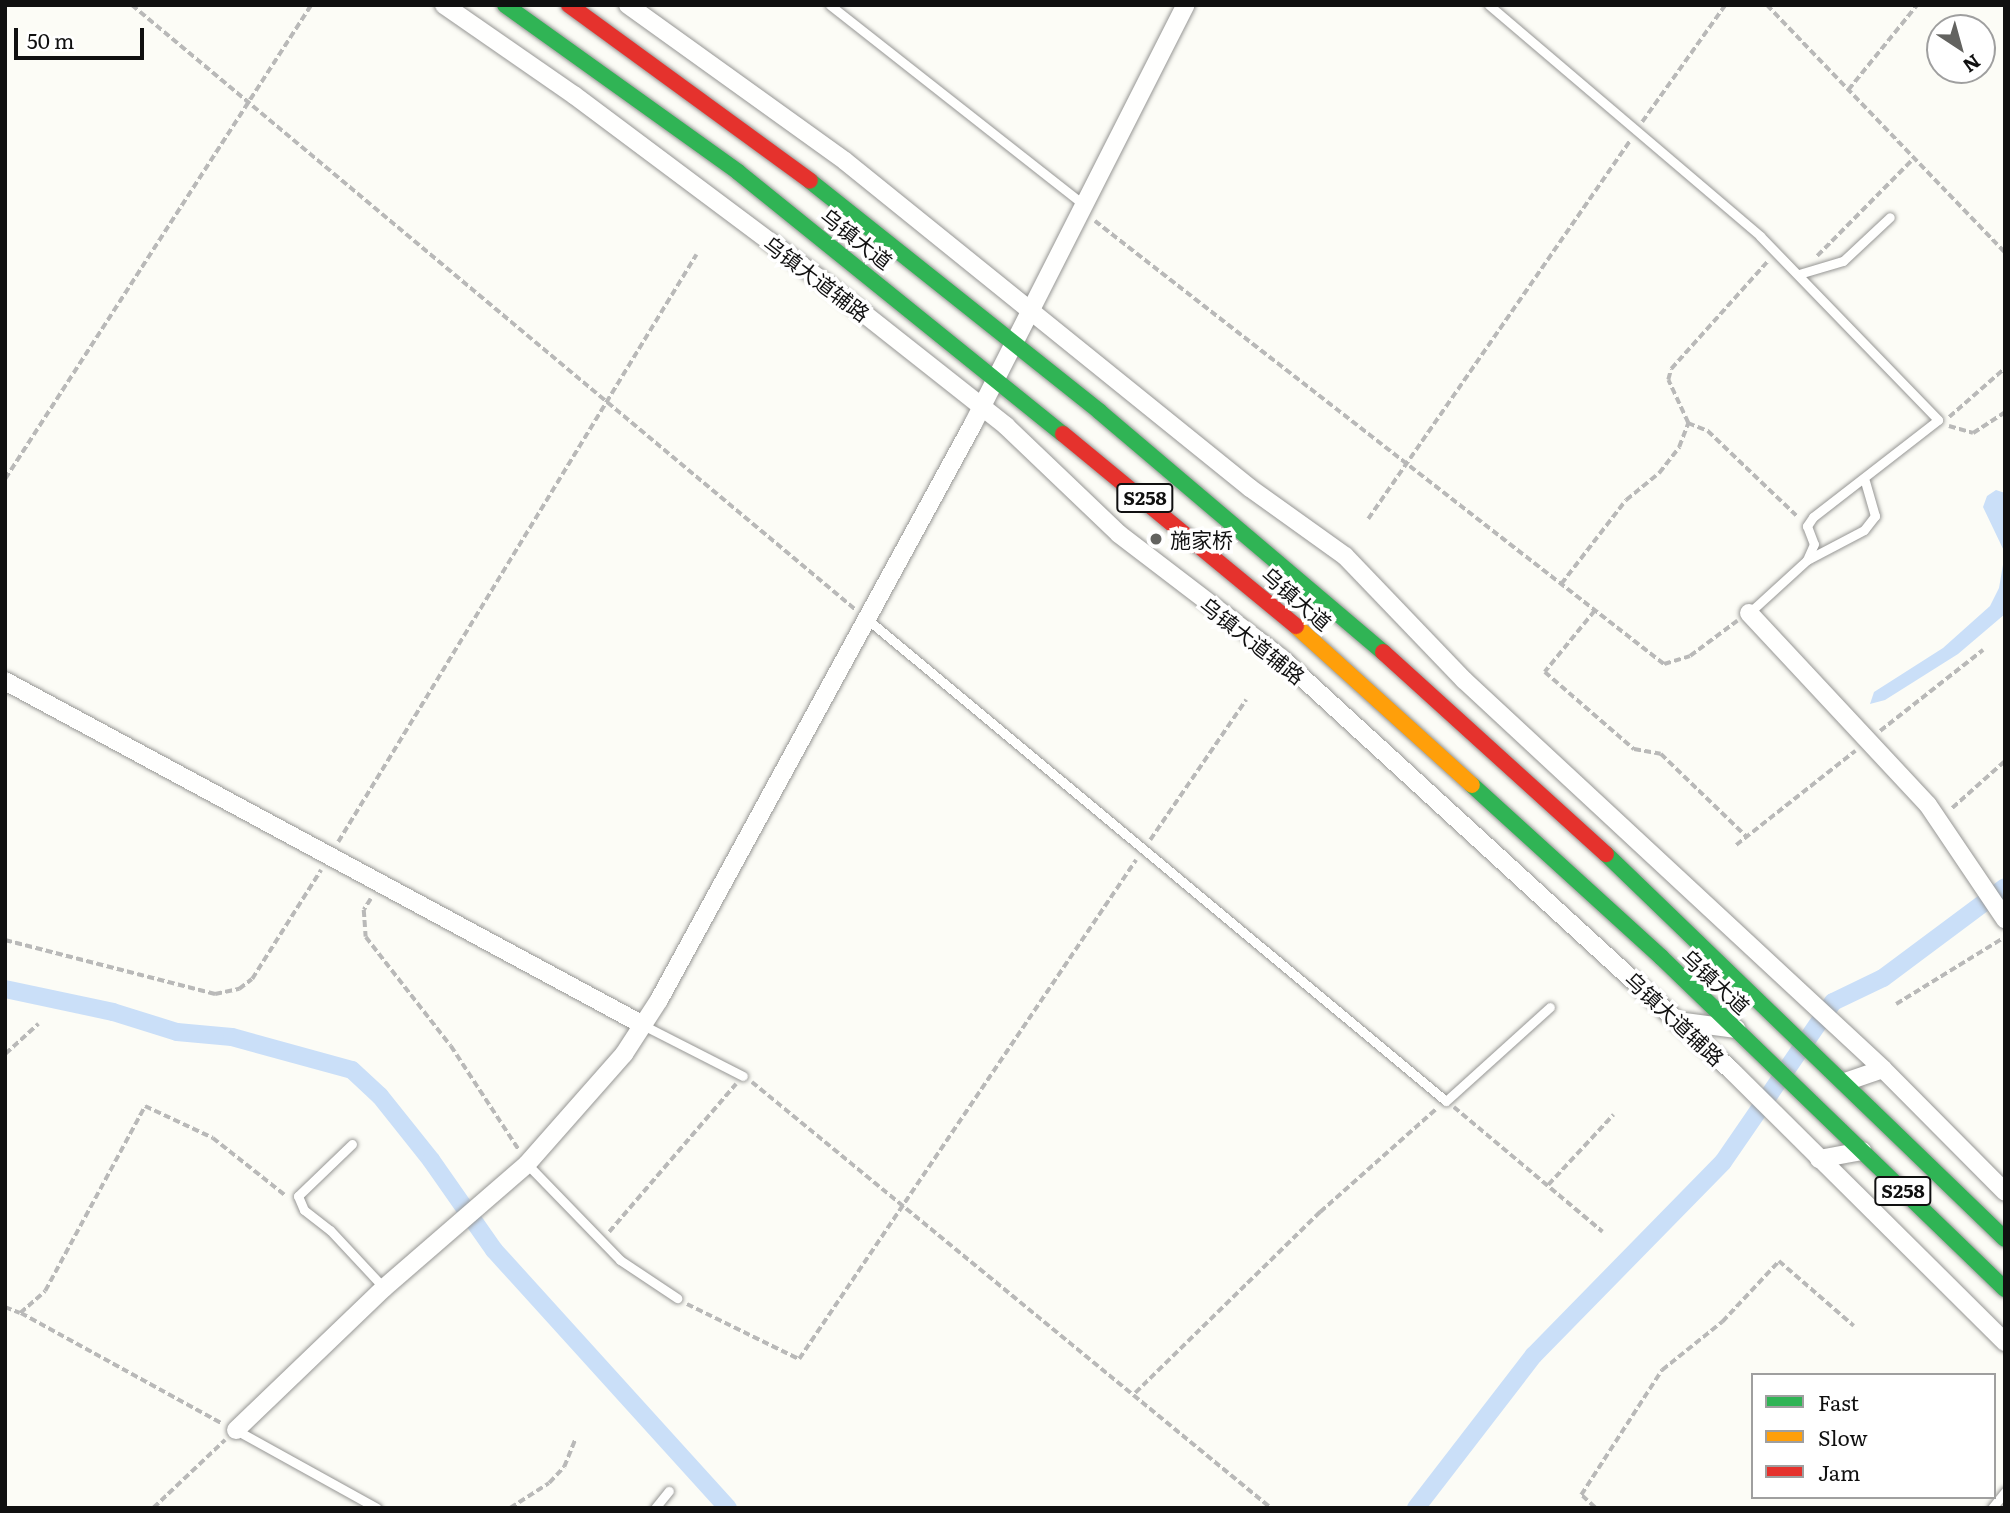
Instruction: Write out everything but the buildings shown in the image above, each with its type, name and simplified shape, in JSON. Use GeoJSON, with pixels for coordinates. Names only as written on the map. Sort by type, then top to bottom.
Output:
{"type":"FeatureCollection","features":[{"type":"Feature","properties":{"kind":"main road","name":"乌镇大道"},"geometry":{"type":"LineString","coordinates":[[505,5],[738,172],[997,377],[1290,620],[1742,1034],[2005,1289]]}},
{"type":"Feature","properties":{"kind":"main road","name":"乌镇大道"},"geometry":{"type":"LineString","coordinates":[[569,5],[788,163],[1015,343],[1322,597],[1599,847],[2005,1238]]}},
{"type":"Feature","properties":{"kind":"street","name":"乌镇大道辅路"},"geometry":{"type":"LineString","coordinates":[[444,5],[677,172],[982,406],[1119,534],[1281,658],[1731,1071],[2005,1342]]}},
{"type":"Feature","properties":{"kind":"street"},"geometry":{"type":"LineString","coordinates":[[628,5],[845,161],[1250,488],[1366,574],[1464,680],[1883,1069],[2005,1192]]}},
{"type":"Feature","properties":{"kind":"street"},"geometry":{"type":"LineString","coordinates":[[236,1430],[384,1288],[527,1164],[624,1054],[643,1025],[982,406],[1186,5]]}},
{"type":"Feature","properties":{"kind":"street"},"geometry":{"type":"LineString","coordinates":[[1749,613],[1939,820],[2004,918]]}},
{"type":"Feature","properties":{"kind":"street"},"geometry":{"type":"LineString","coordinates":[[5,681],[643,1025]]}},
{"type":"Feature","properties":{"kind":"street"},"geometry":{"type":"LineString","coordinates":[[1677,1021],[1742,1034]]}},
{"type":"Feature","properties":{"kind":"street"},"geometry":{"type":"LineString","coordinates":[[1844,1082],[1883,1069]]}},
{"type":"Feature","properties":{"kind":"street"},"geometry":{"type":"LineString","coordinates":[[1819,1159],[1862,1152]]}},
{"type":"Feature","properties":{"kind":"lane"},"geometry":{"type":"LineString","coordinates":[[830,5],[1084,209]]}},
{"type":"Feature","properties":{"kind":"lane"},"geometry":{"type":"LineString","coordinates":[[1489,5],[1635,133],[1777,252],[1938,420],[1807,526],[1814,544],[1807,560]]}},
{"type":"Feature","properties":{"kind":"lane"},"geometry":{"type":"LineString","coordinates":[[1799,275],[1811,268],[1843,261],[1890,217]]}},
{"type":"Feature","properties":{"kind":"lane"},"geometry":{"type":"LineString","coordinates":[[1749,613],[1807,560],[1864,530],[1875,516],[1865,481]]}},
{"type":"Feature","properties":{"kind":"lane"},"geometry":{"type":"LineString","coordinates":[[867,619],[1446,1101],[1550,1007]]}},
{"type":"Feature","properties":{"kind":"lane"},"geometry":{"type":"LineString","coordinates":[[643,1025],[743,1076]]}},
{"type":"Feature","properties":{"kind":"lane"},"geometry":{"type":"LineString","coordinates":[[352,1144],[298,1196],[304,1210],[330,1230],[384,1288]]}},
{"type":"Feature","properties":{"kind":"lane"},"geometry":{"type":"LineString","coordinates":[[527,1164],[601,1241],[641,1277],[677,1298]]}},
{"type":"Feature","properties":{"kind":"lane"},"geometry":{"type":"LineString","coordinates":[[236,1430],[377,1508]]}},
{"type":"Feature","properties":{"kind":"lane"},"geometry":{"type":"LineString","coordinates":[[655,1508],[669,1491]]}},
{"type":"Feature","properties":{"kind":"lane"},"geometry":{"type":"LineString","coordinates":[[1992,1508],[2005,1492]]}},
{"type":"Feature","properties":{"kind":"path"},"geometry":{"type":"LineString","coordinates":[[132,5],[247,104],[867,619]]}},
{"type":"Feature","properties":{"kind":"path"},"geometry":{"type":"LineString","coordinates":[[5,479],[311,5]]}},
{"type":"Feature","properties":{"kind":"path"},"geometry":{"type":"LineString","coordinates":[[1368,519],[1725,5]]}},
{"type":"Feature","properties":{"kind":"path"},"geometry":{"type":"LineString","coordinates":[[1767,5],[2005,252]]}},
{"type":"Feature","properties":{"kind":"path"},"geometry":{"type":"LineString","coordinates":[[1847,90],[1917,5]]}},
{"type":"Feature","properties":{"kind":"path"},"geometry":{"type":"LineString","coordinates":[[1811,268],[1820,250],[1913,159]]}},
{"type":"Feature","properties":{"kind":"path"},"geometry":{"type":"LineString","coordinates":[[1084,209],[1664,664],[1676,664],[1690,656],[1749,613]]}},
{"type":"Feature","properties":{"kind":"path"},"geometry":{"type":"LineString","coordinates":[[1777,252],[1671,369],[1668,380],[1688,423],[1708,432],[1807,526]]}},
{"type":"Feature","properties":{"kind":"path"},"geometry":{"type":"LineString","coordinates":[[5,940],[215,994],[239,989],[258,970],[330,855],[696,256]]}},
{"type":"Feature","properties":{"kind":"path"},"geometry":{"type":"LineString","coordinates":[[1938,420],[1965,406],[2005,368]]}},
{"type":"Feature","properties":{"kind":"path"},"geometry":{"type":"LineString","coordinates":[[1938,420],[1956,431],[1973,433],[2005,412]]}},
{"type":"Feature","properties":{"kind":"path"},"geometry":{"type":"LineString","coordinates":[[1561,584],[1626,500],[1659,473],[1679,447],[1688,423]]}},
{"type":"Feature","properties":{"kind":"path"},"geometry":{"type":"LineString","coordinates":[[1595,611],[1545,672],[1634,749],[1661,754],[1746,837]]}},
{"type":"Feature","properties":{"kind":"path"},"geometry":{"type":"LineString","coordinates":[[677,1298],[739,1333],[799,1359],[902,1202],[1246,700]]}},
{"type":"Feature","properties":{"kind":"path"},"geometry":{"type":"LineString","coordinates":[[1939,820],[2005,761]]}},
{"type":"Feature","properties":{"kind":"path"},"geometry":{"type":"LineString","coordinates":[[381,882],[365,911],[366,937],[451,1046],[527,1164]]}},
{"type":"Feature","properties":{"kind":"path"},"geometry":{"type":"LineString","coordinates":[[1896,1004],[2005,937]]}},
{"type":"Feature","properties":{"kind":"path"},"geometry":{"type":"LineString","coordinates":[[5,1054],[38,1024]]}},
{"type":"Feature","properties":{"kind":"path"},"geometry":{"type":"LineString","coordinates":[[601,1241],[743,1076],[902,1202],[1272,1508]]}},
{"type":"Feature","properties":{"kind":"path"},"geometry":{"type":"LineString","coordinates":[[1135,1394],[1320,1212],[1446,1101],[1603,1232]]}},
{"type":"Feature","properties":{"kind":"path"},"geometry":{"type":"LineString","coordinates":[[20,1313],[45,1291],[145,1106],[213,1138],[283,1195],[298,1196]]}},
{"type":"Feature","properties":{"kind":"path"},"geometry":{"type":"LineString","coordinates":[[1547,1186],[1613,1115]]}},
{"type":"Feature","properties":{"kind":"path"},"geometry":{"type":"LineString","coordinates":[[1595,1508],[1581,1495],[1662,1370],[1722,1322],[1779,1261],[1854,1326]]}},
{"type":"Feature","properties":{"kind":"path"},"geometry":{"type":"LineString","coordinates":[[5,1307],[236,1430],[153,1508]]}},
{"type":"Feature","properties":{"kind":"path"},"geometry":{"type":"LineString","coordinates":[[510,1508],[549,1483],[564,1468],[576,1438]]}},
{"type":"Feature","properties":{"kind":"water"},"geometry":{"type":"Polygon","coordinates":[[[1996,490],[2005,493],[2005,553],[1983,507],[1987,496],[1996,490]]]}},
{"type":"Feature","properties":{"kind":"water"},"geometry":{"type":"Polygon","coordinates":[[[2005,553],[2005,614],[1958,654],[1885,700],[1870,704],[1874,692],[1943,648],[1990,606],[1999,588],[2005,553]]]}},
{"type":"Feature","properties":{"kind":"waterway"},"geometry":{"type":"LineString","coordinates":[[1416,1508],[1534,1355],[1723,1162],[1833,1002],[1883,978],[2005,887]]}},
{"type":"Feature","properties":{"kind":"waterway"},"geometry":{"type":"LineString","coordinates":[[5,989],[113,1012],[177,1032],[232,1037],[352,1070],[380,1096],[431,1160],[494,1250],[728,1508]]}},
{"type":"Feature","properties":{"kind":"traffic: fast"},"geometry":{"type":"LineString","coordinates":[[505,5],[738,172],[1063,434]]}},
{"type":"Feature","properties":{"kind":"traffic: fast"},"geometry":{"type":"LineString","coordinates":[[810,181],[1100,412],[1383,652]]}},
{"type":"Feature","properties":{"kind":"traffic: fast"},"geometry":{"type":"LineString","coordinates":[[1472,785],[1661,957],[2005,1289]]}},
{"type":"Feature","properties":{"kind":"traffic: fast"},"geometry":{"type":"LineString","coordinates":[[1606,854],[2005,1239]]}},
{"type":"Feature","properties":{"kind":"traffic: slow"},"geometry":{"type":"LineString","coordinates":[[1296,626],[1472,785]]}},
{"type":"Feature","properties":{"kind":"traffic: jam"},"geometry":{"type":"LineString","coordinates":[[569,5],[810,181]]}},
{"type":"Feature","properties":{"kind":"traffic: jam"},"geometry":{"type":"LineString","coordinates":[[1063,434],[1296,626]]}},
{"type":"Feature","properties":{"kind":"traffic: jam"},"geometry":{"type":"LineString","coordinates":[[1383,652],[1606,854]]}},
{"type":"Feature","properties":{"kind":"place","name":"施家桥"},"geometry":{"type":"Point","coordinates":[1156,539]}}]}
